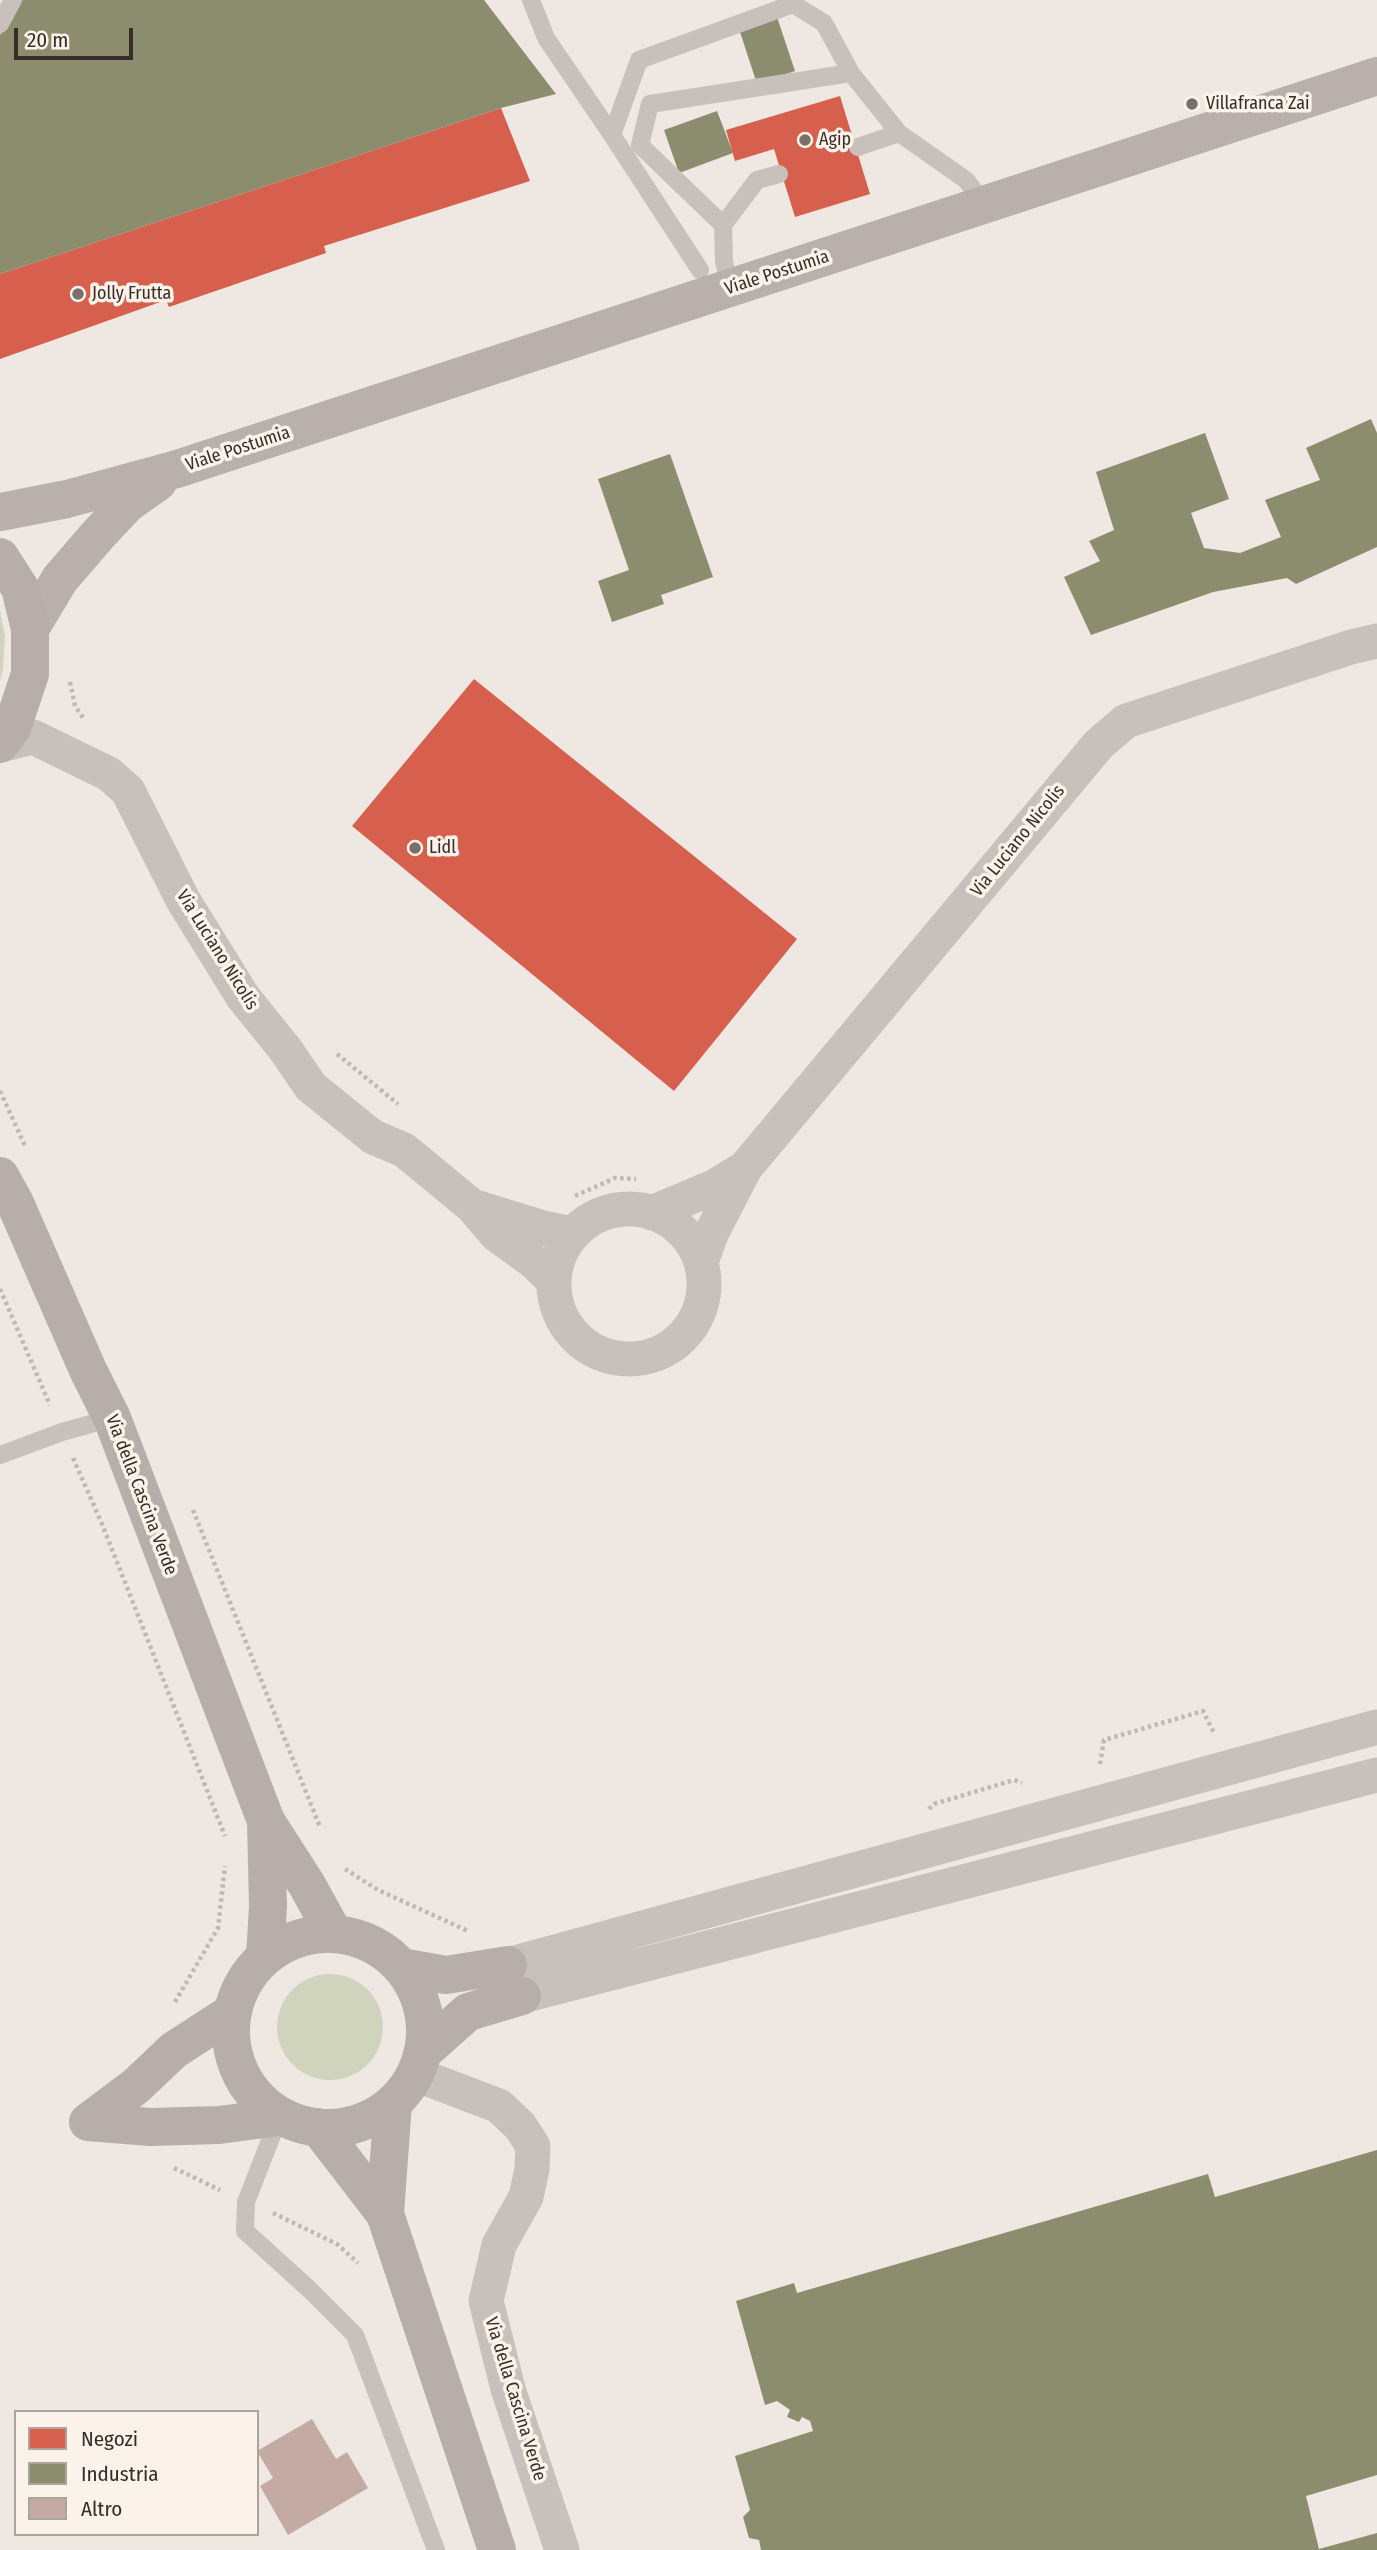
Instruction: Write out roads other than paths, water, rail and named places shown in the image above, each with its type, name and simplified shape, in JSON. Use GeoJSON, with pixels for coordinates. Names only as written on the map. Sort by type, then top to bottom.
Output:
{"type":"FeatureCollection","features":[{"type":"Feature","properties":{"kind":"main road","name":"Viale Postumia"},"geometry":{"type":"LineString","coordinates":[[0,512],[67,499],[177,469],[716,279],[985,205],[1377,76]]}},
{"type":"Feature","properties":{"kind":"main road","name":"Viale Postumia"},"geometry":{"type":"LineString","coordinates":[[30,629],[60,579],[97,536],[127,504],[177,469]]}},
{"type":"Feature","properties":{"kind":"main road"},"geometry":{"type":"LineString","coordinates":[[0,557],[20,588],[30,629],[30,674],[12,728],[0,744]]}},
{"type":"Feature","properties":{"kind":"main road","name":"Via della Cascina Verde"},"geometry":{"type":"LineString","coordinates":[[14,1164],[15,1203],[112,1419],[266,1821]]}},
{"type":"Feature","properties":{"kind":"main road"},"geometry":{"type":"LineString","coordinates":[[266,1821],[307,1885],[334,1934]]}},
{"type":"Feature","properties":{"kind":"main road"},"geometry":{"type":"LineString","coordinates":[[265,1957],[268,1907],[266,1821]]}},
{"type":"Feature","properties":{"kind":"main road"},"geometry":{"type":"LineString","coordinates":[[385,2214],[410,2076],[425,2022],[418,1992],[401,1967],[382,1950],[359,1939],[334,1934],[309,1936],[285,1943],[265,1957],[250,1973],[239,1992],[233,2012],[231,2039],[237,2066],[251,2090],[280,2116],[318,2127],[345,2126],[370,2118],[410,2076],[468,2012],[515,1981]]}},
{"type":"Feature","properties":{"kind":"main road"},"geometry":{"type":"LineString","coordinates":[[401,1967],[446,1975],[515,1981]]}},
{"type":"Feature","properties":{"kind":"main road"},"geometry":{"type":"LineString","coordinates":[[233,2012],[174,2050],[136,2086],[88,2122],[150,2127],[219,2125],[280,2116]]}},
{"type":"Feature","properties":{"kind":"main road"},"geometry":{"type":"LineString","coordinates":[[318,2127],[385,2214],[497,2550]]}},
{"type":"Feature","properties":{"kind":"street","name":"Via Luciano Nicolis"},"geometry":{"type":"LineString","coordinates":[[701,1262],[712,1232],[746,1168],[1099,744],[1126,721],[1351,647],[1377,641]]}},
{"type":"Feature","properties":{"kind":"street","name":"Via Luciano Nicolis"},"geometry":{"type":"LineString","coordinates":[[0,744],[33,737],[109,774],[128,791],[183,900],[235,985],[311,1087],[373,1137],[404,1150],[472,1206],[497,1236],[533,1261],[553,1280]]}},
{"type":"Feature","properties":{"kind":"street","name":"Via Luciano Nicolis"},"geometry":{"type":"LineString","coordinates":[[652,1213],[714,1187],[746,1168]]}},
{"type":"Feature","properties":{"kind":"street","name":"Via Luciano Nicolis"},"geometry":{"type":"LineString","coordinates":[[472,1206],[572,1234]]}},
{"type":"Feature","properties":{"kind":"street","name":"Via Luciano Nicolis"},"geometry":{"type":"LineString","coordinates":[[639,1209],[652,1213],[664,1216],[683,1231],[698,1252],[705,1275],[704,1300],[694,1324],[678,1342],[656,1355],[632,1360],[607,1357],[585,1345],[567,1327],[556,1305],[553,1280],[559,1255],[572,1234],[591,1218],[614,1210],[639,1209]]}},
{"type":"Feature","properties":{"kind":"street"},"geometry":{"type":"LineString","coordinates":[[515,1981],[1377,1727]]}},
{"type":"Feature","properties":{"kind":"street"},"geometry":{"type":"LineString","coordinates":[[515,1981],[1377,1775]]}},
{"type":"Feature","properties":{"kind":"street","name":"Via della Cascina Verde"},"geometry":{"type":"LineString","coordinates":[[410,2076],[499,2106],[520,2126],[533,2146],[532,2169],[526,2197],[499,2245],[486,2301],[508,2389],[562,2550]]}},
{"type":"Feature","properties":{"kind":"lane"},"geometry":{"type":"LineString","coordinates":[[0,24],[13,0]]}},
{"type":"Feature","properties":{"kind":"lane"},"geometry":{"type":"LineString","coordinates":[[531,0],[546,37],[611,135],[716,279],[724,262],[723,225],[757,180],[779,174]]}},
{"type":"Feature","properties":{"kind":"lane"},"geometry":{"type":"LineString","coordinates":[[611,135],[639,60],[793,4],[824,23],[851,73],[899,133],[966,180],[985,205]]}},
{"type":"Feature","properties":{"kind":"lane"},"geometry":{"type":"LineString","coordinates":[[723,225],[640,145],[650,104],[851,73]]}},
{"type":"Feature","properties":{"kind":"lane"},"geometry":{"type":"LineString","coordinates":[[858,147],[899,133]]}},
{"type":"Feature","properties":{"kind":"lane"},"geometry":{"type":"LineString","coordinates":[[0,1455],[62,1432],[112,1419]]}},
{"type":"Feature","properties":{"kind":"lane"},"geometry":{"type":"LineString","coordinates":[[280,2116],[246,2202],[245,2231],[355,2335],[436,2550]]}},
{"type":"Feature","properties":{"kind":"place","name":"Villafranca Zai"},"geometry":{"type":"Point","coordinates":[1192,104]}},
{"type":"Feature","properties":{"kind":"place","name":"Agip"},"geometry":{"type":"Point","coordinates":[805,140]}},
{"type":"Feature","properties":{"kind":"place","name":"Jolly Frutta"},"geometry":{"type":"Point","coordinates":[78,294]}},
{"type":"Feature","properties":{"kind":"place","name":"Lidl"},"geometry":{"type":"Point","coordinates":[415,848]}}]}
